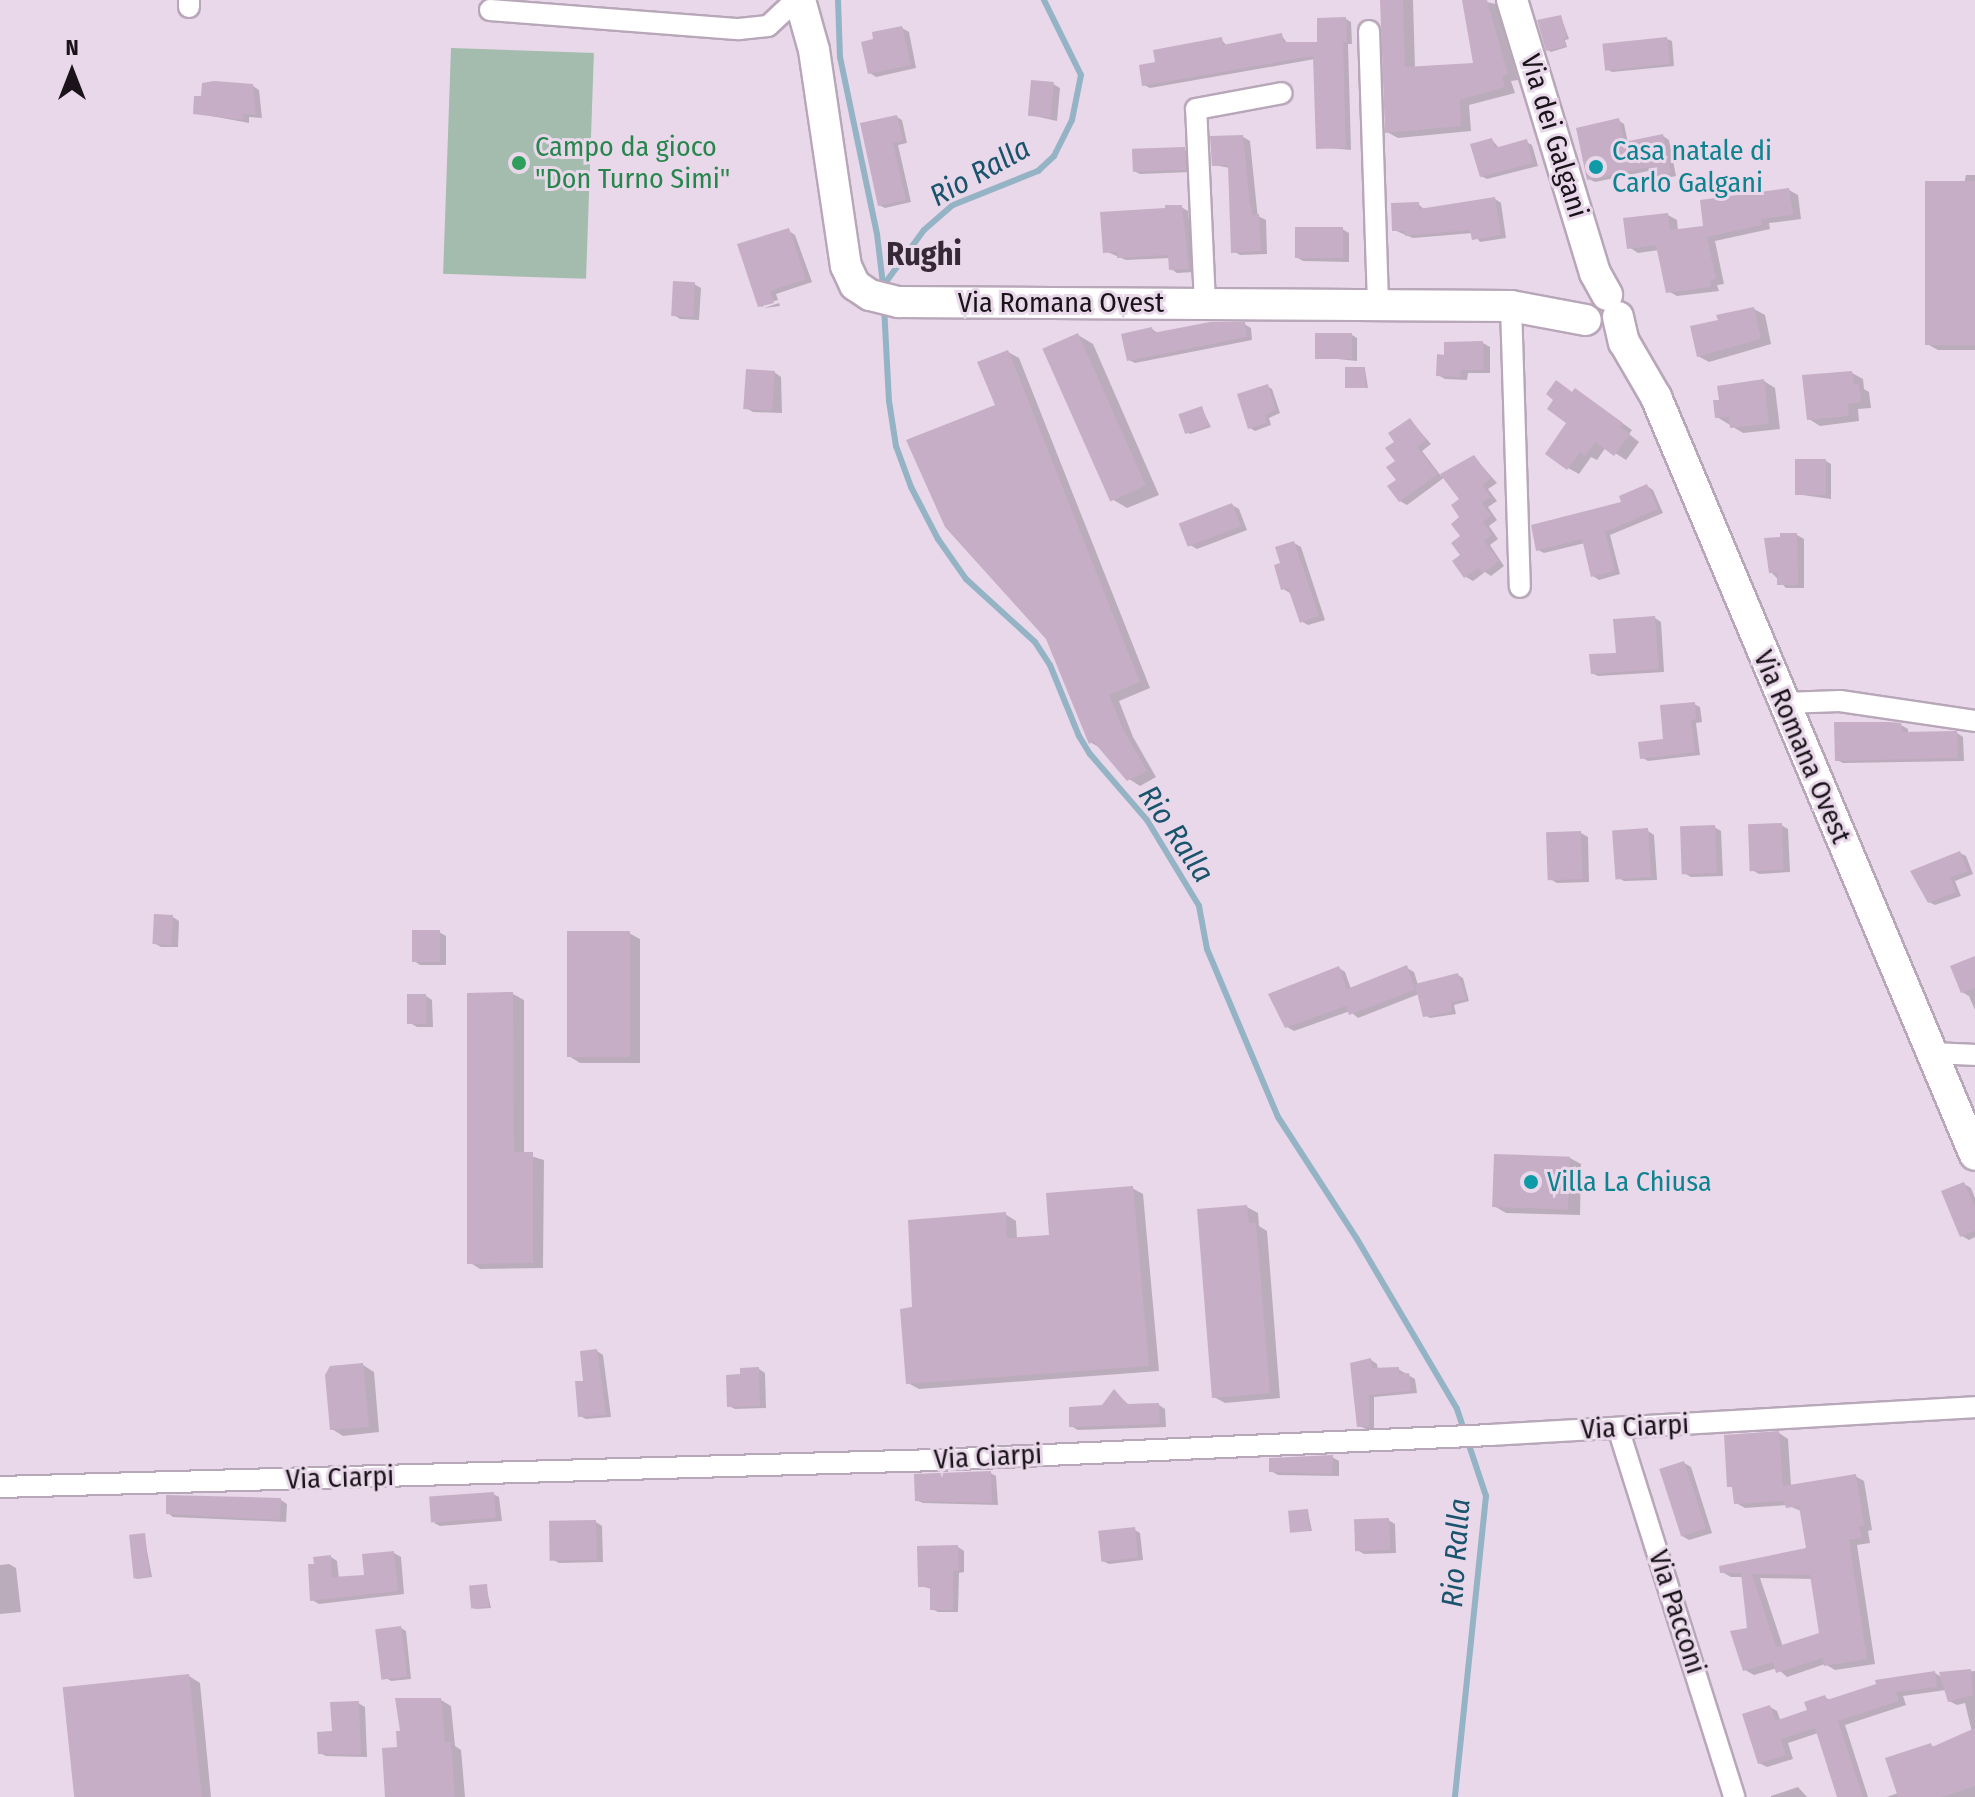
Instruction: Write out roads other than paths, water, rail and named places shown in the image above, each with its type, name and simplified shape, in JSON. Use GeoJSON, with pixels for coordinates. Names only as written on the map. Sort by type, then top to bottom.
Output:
{"type":"FeatureCollection","features":[{"type":"Feature","properties":{"kind":"street"},"geometry":{"type":"LineString","coordinates":[[490,10],[739,29],[768,26],[798,0]]}},
{"type":"Feature","properties":{"kind":"street","name":"Via Romana Ovest"},"geometry":{"type":"LineString","coordinates":[[798,0],[814,50],[846,266],[855,285],[884,298],[1598,309],[1656,397],[1975,1155]]}},
{"type":"Feature","properties":{"kind":"street","name":"Via dei Galgani"},"geometry":{"type":"LineString","coordinates":[[1512,0],[1598,309]]}},
{"type":"Feature","properties":{"kind":"street"},"geometry":{"type":"LineString","coordinates":[[1369,31],[1378,305]]}},
{"type":"Feature","properties":{"kind":"street"},"geometry":{"type":"LineString","coordinates":[[1205,304],[1196,109],[1282,93]]}},
{"type":"Feature","properties":{"kind":"street"},"geometry":{"type":"LineString","coordinates":[[1511,306],[1520,587]]}},
{"type":"Feature","properties":{"kind":"street"},"geometry":{"type":"LineString","coordinates":[[1784,703],[1840,701],[1975,721]]}},
{"type":"Feature","properties":{"kind":"street"},"geometry":{"type":"LineString","coordinates":[[1932,1053],[1975,1055]]}},
{"type":"Feature","properties":{"kind":"street","name":"Via Ciarpi"},"geometry":{"type":"LineString","coordinates":[[0,1487],[935,1460],[1491,1435],[1975,1407]]}},
{"type":"Feature","properties":{"kind":"street","name":"Via Pacconi"},"geometry":{"type":"LineString","coordinates":[[1618,1428],[1734,1797]]}},
{"type":"Feature","properties":{"kind":"waterway"},"geometry":{"type":"LineString","coordinates":[[838,0],[840,57],[877,234],[883,284]]}},
{"type":"Feature","properties":{"kind":"waterway","name":"Rio Ralla"},"geometry":{"type":"LineString","coordinates":[[883,290],[924,230],[953,205],[1038,171],[1054,156],[1072,120],[1081,75],[1044,0]]}},
{"type":"Feature","properties":{"kind":"waterway","name":"Rio Ralla"},"geometry":{"type":"LineString","coordinates":[[884,306],[889,401],[896,446],[911,487],[938,539],[966,579],[1035,642],[1050,665],[1079,736],[1090,754],[1147,820],[1199,906],[1207,949],[1278,1117],[1357,1239],[1457,1409],[1486,1496],[1455,1797]]}},
{"type":"Feature","properties":{"kind":"place","name":"Campo da gioco \"Don Turno Simi\""},"geometry":{"type":"Point","coordinates":[519,163]}},
{"type":"Feature","properties":{"kind":"place","name":"Casa natale di Carlo Galgani"},"geometry":{"type":"Point","coordinates":[1596,167]}},
{"type":"Feature","properties":{"kind":"place","name":"Villa La Chiusa"},"geometry":{"type":"Point","coordinates":[1531,1182]}},
{"type":"Feature","properties":{"kind":"district","name":"Rughi"},"geometry":{"type":"Point","coordinates":[924,254]}}]}
